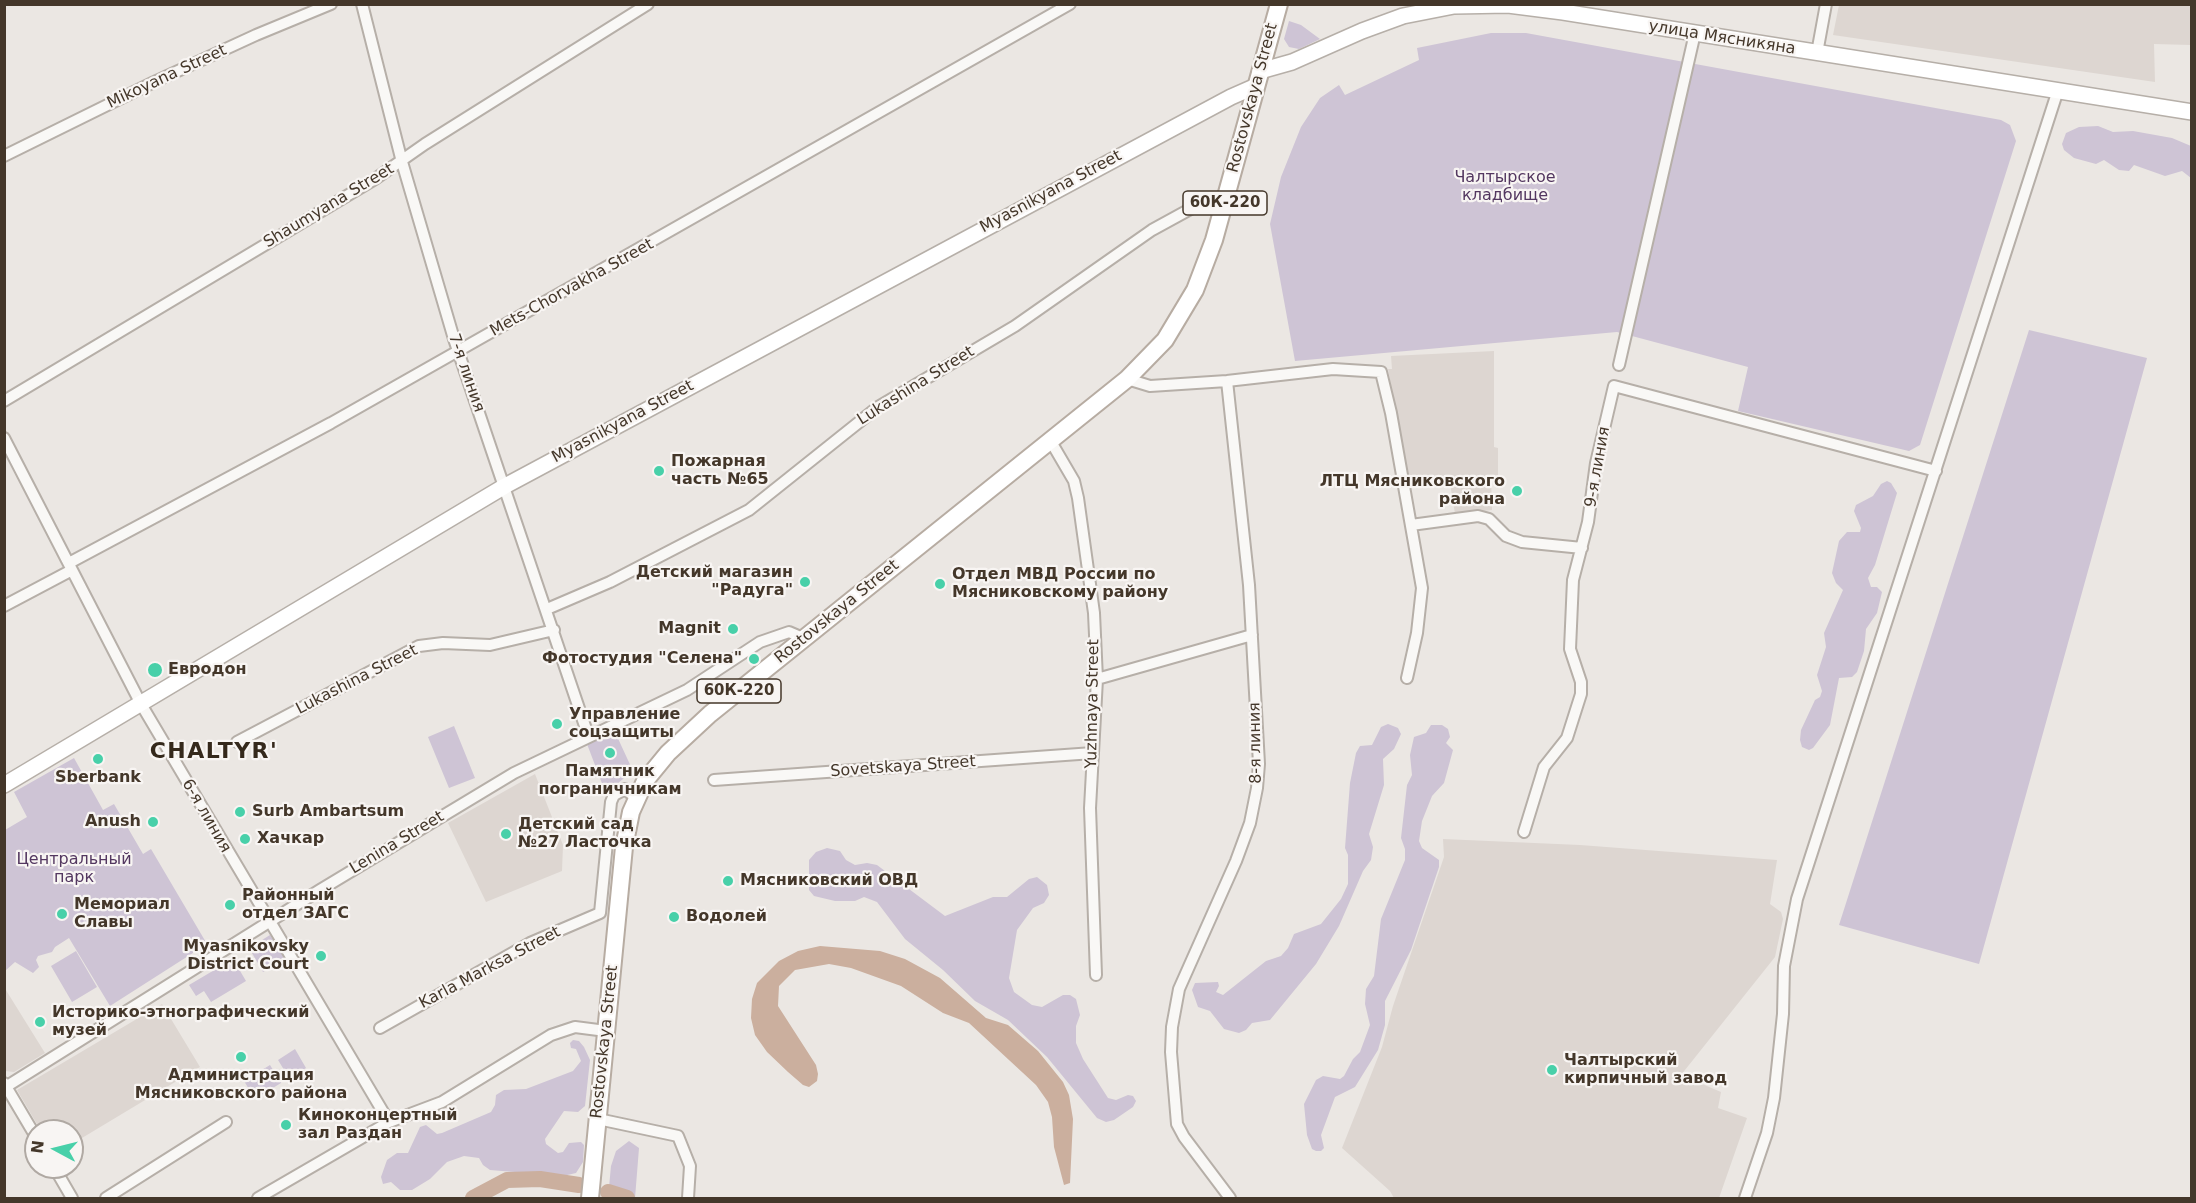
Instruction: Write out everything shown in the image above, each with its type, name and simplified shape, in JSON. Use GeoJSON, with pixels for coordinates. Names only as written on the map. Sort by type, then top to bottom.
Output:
{"type":"FeatureCollection","features":[{"type":"Feature","properties":{"kind":"main road","name":"Rostovskaya Street"},"geometry":{"type":"LineString","coordinates":[[590,1198],[624,847],[636,798],[655,766],[684,736],[1127,379],[1165,340],[1186,307],[1203,270],[1224,206],[1279,4]]}},
{"type":"Feature","properties":{"kind":"street","name":"Mikoyana Street"},"geometry":{"type":"LineString","coordinates":[[4,156],[154,82],[256,35],[332,4]]}},
{"type":"Feature","properties":{"kind":"street","name":"7-я линия"},"geometry":{"type":"LineString","coordinates":[[362,4],[402,162],[458,351],[588,735]]}},
{"type":"Feature","properties":{"kind":"street","name":"Shaumyana Street"},"geometry":{"type":"LineString","coordinates":[[4,401],[402,162],[425,144],[648,4]]}},
{"type":"Feature","properties":{"kind":"street","name":"Mets-Chorvakha Street"},"geometry":{"type":"LineString","coordinates":[[4,606],[71,566],[674,231],[1070,4]]}},
{"type":"Feature","properties":{"kind":"street"},"geometry":{"type":"LineString","coordinates":[[1817,53],[1826,4]]}},
{"type":"Feature","properties":{"kind":"street","name":"улица Мясникяна"},"geometry":{"type":"LineString","coordinates":[[1258,78],[1362,31],[1403,16],[1454,6],[1537,8],[2192,112]]}},
{"type":"Feature","properties":{"kind":"street"},"geometry":{"type":"LineString","coordinates":[[1619,365],[1695,33]]}},
{"type":"Feature","properties":{"kind":"street","name":"Myasnikyana Street"},"geometry":{"type":"LineString","coordinates":[[4,785],[505,486],[1220,102],[1258,78]]}},
{"type":"Feature","properties":{"kind":"street"},"geometry":{"type":"LineString","coordinates":[[1745,1198],[1767,1132],[1774,1098],[1783,1014],[1784,966],[1792,919],[2058,90]]}},
{"type":"Feature","properties":{"kind":"street","name":"Lukashina Street"},"geometry":{"type":"LineString","coordinates":[[547,609],[610,582],[749,510],[878,407],[1015,326],[1152,230],[1194,207],[1208,204],[1224,206]]}},
{"type":"Feature","properties":{"kind":"street"},"geometry":{"type":"LineString","coordinates":[[1127,379],[1150,386],[1227,381],[1333,369],[1382,372],[1422,588],[1417,633],[1407,678]]}},
{"type":"Feature","properties":{"kind":"street","name":"8-я линия"},"geometry":{"type":"LineString","coordinates":[[1227,381],[1252,635],[1259,764],[1255,804],[1236,861],[1179,989],[1172,1027],[1173,1090],[1177,1124],[1184,1137],[1230,1198]]}},
{"type":"Feature","properties":{"kind":"street","name":"9-я линия"},"geometry":{"type":"LineString","coordinates":[[1524,832],[1544,767],[1567,738],[1581,694],[1581,682],[1570,638],[1573,580],[1588,522],[1596,464],[1614,386],[1936,471]]}},
{"type":"Feature","properties":{"kind":"street","name":"6-я линия"},"geometry":{"type":"LineString","coordinates":[[4,438],[141,704],[389,1122]]}},
{"type":"Feature","properties":{"kind":"street","name":"Yuzhnaya Street"},"geometry":{"type":"LineString","coordinates":[[1050,440],[1074,481],[1083,520],[1094,613],[1097,679],[1090,860],[1096,975]]}},
{"type":"Feature","properties":{"kind":"street"},"geometry":{"type":"LineString","coordinates":[[1411,525],[1478,516],[1489,519],[1506,536],[1522,542],[1582,548]]}},
{"type":"Feature","properties":{"kind":"street","name":"Lukashina Street"},"geometry":{"type":"LineString","coordinates":[[237,742],[419,646],[443,643],[490,645],[554,630]]}},
{"type":"Feature","properties":{"kind":"street","name":"Lenina Street"},"geometry":{"type":"LineString","coordinates":[[5,1086],[440,816],[514,773],[588,735],[687,690],[760,642],[789,632],[803,638]]}},
{"type":"Feature","properties":{"kind":"street"},"geometry":{"type":"LineString","coordinates":[[1097,679],[1252,635]]}},
{"type":"Feature","properties":{"kind":"street","name":"Sovetskaya Street"},"geometry":{"type":"LineString","coordinates":[[714,780],[1093,753]]}},
{"type":"Feature","properties":{"kind":"street","name":"Karla Marksa Street"},"geometry":{"type":"LineString","coordinates":[[380,1029],[530,943],[600,913],[610,802],[614,795],[625,789],[636,798]]}},
{"type":"Feature","properties":{"kind":"street"},"geometry":{"type":"LineString","coordinates":[[258,1198],[389,1122],[442,1102],[551,1035],[575,1027],[606,1031]]}},
{"type":"Feature","properties":{"kind":"street"},"geometry":{"type":"LineString","coordinates":[[5,1086],[25,1119]]}},
{"type":"Feature","properties":{"kind":"street"},"geometry":{"type":"LineString","coordinates":[[598,1119],[678,1136],[690,1166],[688,1198]]}},
{"type":"Feature","properties":{"kind":"street"},"geometry":{"type":"LineString","coordinates":[[106,1198],[226,1122]]}},
{"type":"Feature","properties":{"kind":"street"},"geometry":{"type":"LineString","coordinates":[[61,1179],[72,1198]]}},
{"type":"Feature","properties":{"kind":"shaded area"},"geometry":{"type":"Polygon","coordinates":[[[1839,5],[2191,5],[2191,45],[2154,44],[2155,82],[1833,35],[1839,5]]]}},
{"type":"Feature","properties":{"kind":"shaded area"},"geometry":{"type":"Polygon","coordinates":[[[1494,351],[1494,447],[1498,448],[1498,476],[1491,476],[1492,510],[1455,514],[1449,477],[1408,484],[1388,369],[1392,369],[1391,356],[1494,351]]]}},
{"type":"Feature","properties":{"kind":"shaded area","name":"Детский сад №27 Ласточка"},"geometry":{"type":"Polygon","coordinates":[[[535,774],[563,845],[562,871],[486,902],[448,823],[535,774]]]}},
{"type":"Feature","properties":{"kind":"shaded area"},"geometry":{"type":"Polygon","coordinates":[[[1443,839],[1580,845],[1777,860],[1770,904],[1781,912],[1783,919],[1775,957],[1681,1075],[1721,1092],[1718,1108],[1747,1118],[1719,1198],[1394,1198],[1390,1191],[1342,1148],[1382,1047],[1393,1006],[1444,857],[1443,839]]]}},
{"type":"Feature","properties":{"kind":"shaded area"},"geometry":{"type":"Polygon","coordinates":[[[820,946],[880,951],[905,959],[940,978],[986,1018],[1008,1025],[1038,1051],[1063,1082],[1069,1095],[1073,1119],[1070,1183],[1064,1185],[1054,1147],[1052,1117],[1048,1102],[1036,1085],[969,1023],[943,1013],[901,986],[851,968],[829,964],[795,970],[779,986],[778,1006],[816,1065],[817,1081],[809,1087],[803,1085],[788,1072],[767,1052],[755,1035],[751,1018],[752,999],[757,983],[779,961],[798,951],[820,946]]]}},
{"type":"Feature","properties":{"kind":"shaded area"},"geometry":{"type":"Polygon","coordinates":[[[4,987],[45,1053],[14,1072],[5,1071],[4,987]]]}},
{"type":"Feature","properties":{"kind":"shaded area"},"geometry":{"type":"Polygon","coordinates":[[[162,1004],[200,1067],[84,1137],[84,1119],[34,1119],[17,1090],[162,1004]]]}},
{"type":"Feature","properties":{"kind":"green space"},"geometry":{"type":"Polygon","coordinates":[[[1289,21],[1301,25],[1320,39],[1299,49],[1289,47],[1284,39],[1289,21]]]}},
{"type":"Feature","properties":{"kind":"green space","name":"Чалтырское кладбище"},"geometry":{"type":"Polygon","coordinates":[[[1491,33],[1526,33],[2001,120],[2010,125],[2016,141],[1920,445],[1909,451],[1738,411],[1748,367],[1617,332],[1295,361],[1270,224],[1281,177],[1301,127],[1320,98],[1339,85],[1345,95],[1419,60],[1417,48],[1491,33]]]}},
{"type":"Feature","properties":{"kind":"green space"},"geometry":{"type":"Polygon","coordinates":[[[2098,126],[2113,132],[2133,131],[2172,138],[2191,146],[2191,178],[2182,171],[2165,176],[2134,165],[2129,171],[2119,170],[2104,160],[2096,164],[2074,158],[2064,150],[2062,144],[2066,133],[2079,127],[2098,126]]]}},
{"type":"Feature","properties":{"kind":"green space"},"geometry":{"type":"Polygon","coordinates":[[[2029,330],[2147,358],[1979,964],[1839,925],[2029,330]]]}},
{"type":"Feature","properties":{"kind":"green space"},"geometry":{"type":"Polygon","coordinates":[[[1887,481],[1897,493],[1875,565],[1868,578],[1871,587],[1877,587],[1882,592],[1877,613],[1866,629],[1864,651],[1857,672],[1852,677],[1839,678],[1830,725],[1809,750],[1802,747],[1801,730],[1815,700],[1820,697],[1822,691],[1817,675],[1826,647],[1824,633],[1843,590],[1836,583],[1832,573],[1839,541],[1847,532],[1860,532],[1861,528],[1854,511],[1856,505],[1873,496],[1881,484],[1887,481]]]}},
{"type":"Feature","properties":{"kind":"green space"},"geometry":{"type":"Polygon","coordinates":[[[1388,724],[1398,728],[1401,734],[1394,749],[1383,759],[1384,785],[1369,834],[1373,847],[1371,860],[1363,871],[1339,926],[1316,964],[1270,1020],[1252,1023],[1246,1030],[1239,1033],[1224,1029],[1210,1011],[1198,1007],[1192,990],[1195,983],[1218,982],[1216,992],[1223,995],[1266,961],[1281,956],[1288,948],[1294,934],[1321,924],[1341,899],[1348,884],[1348,855],[1345,848],[1350,783],[1356,753],[1360,746],[1372,745],[1381,727],[1388,724]]]}},
{"type":"Feature","properties":{"kind":"green space"},"geometry":{"type":"Polygon","coordinates":[[[1431,725],[1442,725],[1448,729],[1450,737],[1446,743],[1453,750],[1444,783],[1432,796],[1422,821],[1419,841],[1422,848],[1439,860],[1439,867],[1411,950],[1385,1001],[1385,1025],[1378,1050],[1355,1087],[1335,1097],[1321,1135],[1324,1148],[1316,1151],[1312,1149],[1307,1135],[1304,1104],[1316,1080],[1323,1076],[1340,1079],[1344,1076],[1353,1059],[1360,1052],[1370,1025],[1365,1004],[1366,989],[1374,976],[1381,919],[1405,860],[1405,849],[1401,838],[1407,785],[1412,775],[1410,755],[1414,737],[1426,733],[1431,725]]]}},
{"type":"Feature","properties":{"kind":"green space"},"geometry":{"type":"Polygon","coordinates":[[[454,726],[475,778],[449,788],[428,737],[454,726]]]}},
{"type":"Feature","properties":{"kind":"green space"},"geometry":{"type":"Polygon","coordinates":[[[615,732],[633,771],[618,783],[603,786],[587,744],[615,732]]]}},
{"type":"Feature","properties":{"kind":"green space","name":"Центральный парк"},"geometry":{"type":"Polygon","coordinates":[[[74,758],[103,810],[114,804],[143,854],[151,849],[207,944],[110,1006],[69,938],[55,947],[52,952],[38,956],[36,960],[39,967],[33,973],[15,962],[5,971],[5,830],[27,817],[14,792],[74,758]]]}},
{"type":"Feature","properties":{"kind":"green space"},"geometry":{"type":"Polygon","coordinates":[[[827,848],[840,851],[846,860],[855,865],[867,863],[877,865],[945,916],[993,897],[1007,897],[1029,879],[1037,877],[1047,885],[1049,895],[1044,903],[1033,908],[1017,930],[1009,978],[1014,992],[1032,1005],[1042,1007],[1063,995],[1070,995],[1076,999],[1080,1015],[1076,1026],[1076,1043],[1083,1059],[1108,1098],[1116,1100],[1128,1095],[1133,1096],[1136,1101],[1133,1107],[1114,1120],[1106,1122],[1097,1118],[1047,1057],[1008,1020],[975,1001],[943,970],[905,939],[877,902],[864,897],[855,901],[835,901],[814,896],[809,890],[809,860],[816,852],[827,848]]]}},
{"type":"Feature","properties":{"kind":"green space"},"geometry":{"type":"Polygon","coordinates":[[[270,935],[285,959],[263,972],[249,948],[270,935]]]}},
{"type":"Feature","properties":{"kind":"green space"},"geometry":{"type":"Polygon","coordinates":[[[76,951],[97,987],[72,1002],[51,966],[76,951]]]}},
{"type":"Feature","properties":{"kind":"green space"},"geometry":{"type":"Polygon","coordinates":[[[233,959],[246,981],[211,1002],[204,991],[196,996],[189,985],[233,959]]]}},
{"type":"Feature","properties":{"kind":"green space"},"geometry":{"type":"Polygon","coordinates":[[[573,1040],[579,1041],[590,1060],[585,1106],[578,1112],[564,1111],[545,1139],[546,1144],[558,1153],[563,1152],[569,1143],[581,1142],[584,1145],[583,1162],[576,1173],[563,1176],[490,1170],[479,1158],[464,1156],[447,1162],[430,1179],[412,1190],[400,1190],[391,1182],[383,1184],[381,1177],[387,1160],[397,1153],[408,1153],[420,1127],[426,1125],[437,1134],[442,1133],[491,1112],[495,1105],[496,1095],[504,1090],[526,1089],[573,1071],[581,1061],[576,1049],[571,1048],[570,1043],[573,1040]]]}},
{"type":"Feature","properties":{"kind":"green space"},"geometry":{"type":"Polygon","coordinates":[[[295,1049],[306,1068],[289,1078],[278,1060],[295,1049]]]}},
{"type":"Feature","properties":{"kind":"green space"},"geometry":{"type":"Polygon","coordinates":[[[270,1065],[281,1083],[255,1099],[244,1081],[270,1065]]]}},
{"type":"Feature","properties":{"kind":"green space"},"geometry":{"type":"Polygon","coordinates":[[[629,1141],[639,1148],[635,1198],[608,1198],[611,1166],[616,1151],[629,1141]]]}},
{"type":"Feature","properties":{"kind":"waterway"},"geometry":{"type":"LineString","coordinates":[[473,1198],[507,1180],[540,1179],[579,1185]]}},
{"type":"Feature","properties":{"kind":"waterway"},"geometry":{"type":"LineString","coordinates":[[608,1192],[627,1198]]}},
{"type":"Feature","properties":{"kind":"place","name":"Пожарная часть №65"},"geometry":{"type":"Point","coordinates":[659,471]}},
{"type":"Feature","properties":{"kind":"place","name":"ЛТЦ Мясниковского района"},"geometry":{"type":"Point","coordinates":[1517,491]}},
{"type":"Feature","properties":{"kind":"place","name":"Детский магазин \"Радуга\""},"geometry":{"type":"Point","coordinates":[805,582]}},
{"type":"Feature","properties":{"kind":"place","name":"Отдел МВД России по Мясниковскому району"},"geometry":{"type":"Point","coordinates":[940,584]}},
{"type":"Feature","properties":{"kind":"place","name":"Magnit"},"geometry":{"type":"Point","coordinates":[733,629]}},
{"type":"Feature","properties":{"kind":"place","name":"Фотостудия \"Селена\""},"geometry":{"type":"Point","coordinates":[754,659]}},
{"type":"Feature","properties":{"kind":"place","name":"Евродон"},"geometry":{"type":"Point","coordinates":[155,670]}},
{"type":"Feature","properties":{"kind":"place","name":"Управление соцзащиты"},"geometry":{"type":"Point","coordinates":[557,724]}},
{"type":"Feature","properties":{"kind":"place","name":"Памятник пограничникам"},"geometry":{"type":"Point","coordinates":[610,753]}},
{"type":"Feature","properties":{"kind":"place","name":"Sberbank"},"geometry":{"type":"Point","coordinates":[98,759]}},
{"type":"Feature","properties":{"kind":"place","name":"Surb Ambartsum"},"geometry":{"type":"Point","coordinates":[240,812]}},
{"type":"Feature","properties":{"kind":"place","name":"Anush"},"geometry":{"type":"Point","coordinates":[153,822]}},
{"type":"Feature","properties":{"kind":"place","name":"Детский сад №27 Ласточка"},"geometry":{"type":"Point","coordinates":[506,834]}},
{"type":"Feature","properties":{"kind":"place","name":"Хачкар"},"geometry":{"type":"Point","coordinates":[245,839]}},
{"type":"Feature","properties":{"kind":"place","name":"Мясниковский ОВД"},"geometry":{"type":"Point","coordinates":[728,881]}},
{"type":"Feature","properties":{"kind":"place","name":"Районный отдел ЗАГС"},"geometry":{"type":"Point","coordinates":[230,905]}},
{"type":"Feature","properties":{"kind":"place","name":"Мемориал Славы"},"geometry":{"type":"Point","coordinates":[62,914]}},
{"type":"Feature","properties":{"kind":"place","name":"Водолей"},"geometry":{"type":"Point","coordinates":[674,917]}},
{"type":"Feature","properties":{"kind":"place","name":"Myasnikovsky District Court"},"geometry":{"type":"Point","coordinates":[321,956]}},
{"type":"Feature","properties":{"kind":"place","name":"Историко-этнографический музей"},"geometry":{"type":"Point","coordinates":[40,1022]}},
{"type":"Feature","properties":{"kind":"place","name":"Администрация Мясниковского района"},"geometry":{"type":"Point","coordinates":[241,1057]}},
{"type":"Feature","properties":{"kind":"place","name":"Чалтырский кирпичный завод"},"geometry":{"type":"Point","coordinates":[1552,1070]}},
{"type":"Feature","properties":{"kind":"place","name":"Киноконцертный зал Раздан"},"geometry":{"type":"Point","coordinates":[286,1125]}},
{"type":"Feature","properties":{"kind":"district","name":"CHALTYR'"},"geometry":{"type":"Point","coordinates":[214,752]}}]}
